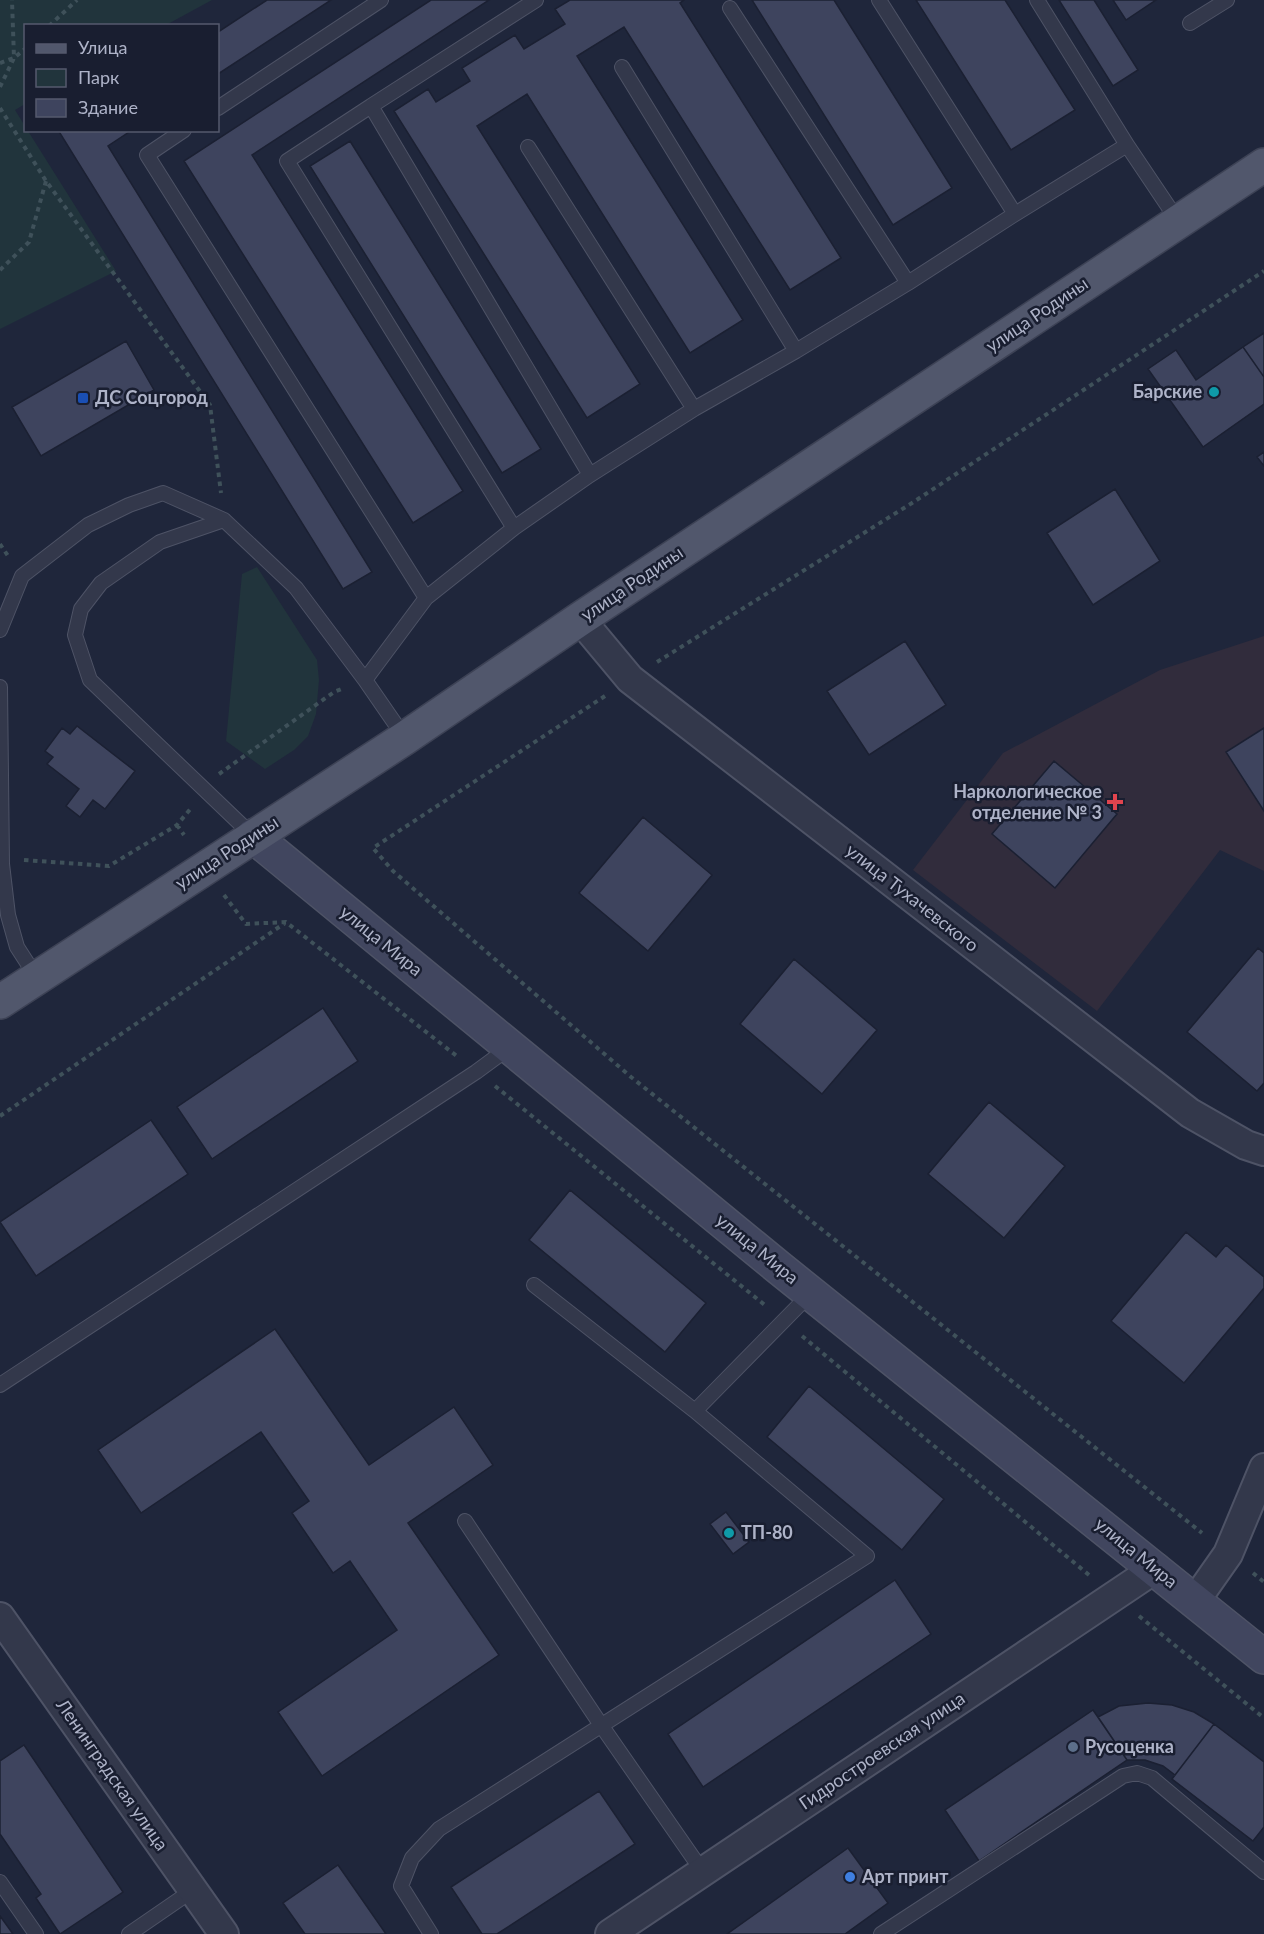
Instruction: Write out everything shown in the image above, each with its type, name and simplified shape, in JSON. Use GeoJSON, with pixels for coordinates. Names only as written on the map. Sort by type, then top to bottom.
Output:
{"type":"FeatureCollection","features":[{"type":"Feature","properties":{"kind":"main road","name":"улица Родины"},"geometry":{"type":"LineString","coordinates":[[0,1002],[405,738],[1178,221],[1261,174]]}},
{"type":"Feature","properties":{"kind":"main road","name":"улица Мира"},"geometry":{"type":"LineString","coordinates":[[253,836],[811,1293],[1264,1657]]}},
{"type":"Feature","properties":{"kind":"street","name":"улица Тухачевского"},"geometry":{"type":"LineString","coordinates":[[580,620],[630,680],[1190,1113],[1246,1145],[1264,1151]]}},
{"type":"Feature","properties":{"kind":"street"},"geometry":{"type":"LineString","coordinates":[[1195,1601],[1228,1554],[1264,1468]]}},
{"type":"Feature","properties":{"kind":"street","name":"Гидростроевская улица"},"geometry":{"type":"LineString","coordinates":[[624,1930],[703,1872],[1156,1568]]}},
{"type":"Feature","properties":{"kind":"street","name":"Ленинградская улица"},"geometry":{"type":"LineString","coordinates":[[0,1617],[224,1934]]}},
{"type":"Feature","properties":{"kind":"lane"},"geometry":{"type":"LineString","coordinates":[[219,107],[381,0]]}},
{"type":"Feature","properties":{"kind":"lane"},"geometry":{"type":"LineString","coordinates":[[513,528],[287,161],[536,0]]}},
{"type":"Feature","properties":{"kind":"lane"},"geometry":{"type":"LineString","coordinates":[[879,0],[1015,214]]}},
{"type":"Feature","properties":{"kind":"lane"},"geometry":{"type":"LineString","coordinates":[[1037,0],[1178,221]]}},
{"type":"Feature","properties":{"kind":"lane"},"geometry":{"type":"LineString","coordinates":[[1190,23],[1227,0]]}},
{"type":"Feature","properties":{"kind":"lane"},"geometry":{"type":"LineString","coordinates":[[730,8],[908,283]]}},
{"type":"Feature","properties":{"kind":"lane"},"geometry":{"type":"LineString","coordinates":[[622,67],[796,351]]}},
{"type":"Feature","properties":{"kind":"lane"},"geometry":{"type":"LineString","coordinates":[[371,106],[590,475]]}},
{"type":"Feature","properties":{"kind":"lane"},"geometry":{"type":"LineString","coordinates":[[181,132],[147,155],[426,598]]}},
{"type":"Feature","properties":{"kind":"lane"},"geometry":{"type":"LineString","coordinates":[[365,680],[426,598],[513,528],[590,475],[694,409],[908,283],[1128,145]]}},
{"type":"Feature","properties":{"kind":"lane"},"geometry":{"type":"LineString","coordinates":[[528,147],[694,409]]}},
{"type":"Feature","properties":{"kind":"lane"},"geometry":{"type":"LineString","coordinates":[[0,630],[22,576],[88,525],[129,505],[163,493],[224,520],[296,588],[405,738]]}},
{"type":"Feature","properties":{"kind":"lane"},"geometry":{"type":"LineString","coordinates":[[224,520],[160,542],[101,583],[81,609],[75,636],[90,680],[253,836]]}},
{"type":"Feature","properties":{"kind":"lane"},"geometry":{"type":"LineString","coordinates":[[0,687],[2,864],[7,905],[17,947],[37,978]]}},
{"type":"Feature","properties":{"kind":"lane"},"geometry":{"type":"LineString","coordinates":[[0,1386],[476,1072],[510,1047]]}},
{"type":"Feature","properties":{"kind":"lane"},"geometry":{"type":"LineString","coordinates":[[431,1934],[400,1886],[412,1858],[439,1829],[867,1556],[695,1411],[534,1285]]}},
{"type":"Feature","properties":{"kind":"lane"},"geometry":{"type":"LineString","coordinates":[[695,1411],[811,1293]]}},
{"type":"Feature","properties":{"kind":"lane"},"geometry":{"type":"LineString","coordinates":[[465,1521],[703,1872]]}},
{"type":"Feature","properties":{"kind":"lane"},"geometry":{"type":"LineString","coordinates":[[881,1934],[1123,1776],[1137,1773],[1152,1778],[1264,1872]]}},
{"type":"Feature","properties":{"kind":"lane"},"geometry":{"type":"LineString","coordinates":[[0,1882],[36,1934]]}},
{"type":"Feature","properties":{"kind":"lane"},"geometry":{"type":"LineString","coordinates":[[129,1934],[193,1890]]}},
{"type":"Feature","properties":{"kind":"path"},"geometry":{"type":"LineString","coordinates":[[0,87],[14,58],[12,0]]}},
{"type":"Feature","properties":{"kind":"path"},"geometry":{"type":"LineString","coordinates":[[52,24],[77,0]]}},
{"type":"Feature","properties":{"kind":"path"},"geometry":{"type":"LineString","coordinates":[[0,63],[14,58],[24,50]]}},
{"type":"Feature","properties":{"kind":"path"},"geometry":{"type":"LineString","coordinates":[[0,108],[46,181],[210,405],[224,520]]}},
{"type":"Feature","properties":{"kind":"path"},"geometry":{"type":"LineString","coordinates":[[0,270],[29,242],[46,181]]}},
{"type":"Feature","properties":{"kind":"path"},"geometry":{"type":"LineString","coordinates":[[1264,271],[912,503],[630,680],[373,848],[393,871],[631,1077],[1264,1582]]}},
{"type":"Feature","properties":{"kind":"path"},"geometry":{"type":"LineString","coordinates":[[177,825],[183,835]]}},
{"type":"Feature","properties":{"kind":"path"},"geometry":{"type":"LineString","coordinates":[[223,893],[246,924],[286,922],[476,1072],[784,1320],[1264,1718]]}},
{"type":"Feature","properties":{"kind":"path"},"geometry":{"type":"LineString","coordinates":[[0,1116],[286,922]]}},
{"type":"Feature","properties":{"kind":"shaded area","name":"Наркологическое отделение № 3"},"geometry":{"type":"Polygon","coordinates":[[[1264,636],[1264,871],[1220,850],[1097,1011],[913,870],[1003,753],[1160,670],[1264,636]]]}},
{"type":"Feature","properties":{"kind":"green space"},"geometry":{"type":"Polygon","coordinates":[[[0,0],[212,0],[168,24],[24,24],[24,105],[15,110],[24,124],[24,132],[29,132],[116,271],[0,329],[0,0]]]}},
{"type":"Feature","properties":{"kind":"green space"},"geometry":{"type":"Polygon","coordinates":[[[257,567],[317,660],[319,680],[316,714],[308,736],[294,750],[265,769],[226,741],[242,574],[257,567]]]}},
{"type":"Feature","properties":{"kind":"building"},"geometry":{"type":"Polygon","coordinates":[[[267,0],[331,0],[219,73],[219,31],[267,0]]]}},
{"type":"Feature","properties":{"kind":"building"},"geometry":{"type":"Polygon","coordinates":[[[431,0],[489,0],[252,155],[463,491],[413,523],[184,161],[431,0]]]}},
{"type":"Feature","properties":{"kind":"building"},"geometry":{"type":"Polygon","coordinates":[[[570,0],[684,0],[680,3],[841,258],[790,290],[624,27],[577,56],[743,320],[690,353],[527,94],[477,126],[640,384],[587,418],[394,111],[428,89],[436,102],[470,81],[462,68],[515,35],[524,49],[565,24],[555,9],[570,0]]]}},
{"type":"Feature","properties":{"kind":"building"},"geometry":{"type":"Polygon","coordinates":[[[752,0],[834,0],[952,188],[893,225],[752,0]]]}},
{"type":"Feature","properties":{"kind":"building"},"geometry":{"type":"Polygon","coordinates":[[[916,0],[1005,0],[1075,110],[1011,150],[916,0]]]}},
{"type":"Feature","properties":{"kind":"building"},"geometry":{"type":"Polygon","coordinates":[[[1059,0],[1094,0],[1138,70],[1113,86],[1059,0]]]}},
{"type":"Feature","properties":{"kind":"building"},"geometry":{"type":"Polygon","coordinates":[[[1113,0],[1156,0],[1126,20],[1113,0]]]}},
{"type":"Feature","properties":{"kind":"building"},"geometry":{"type":"Polygon","coordinates":[[[59,132],[129,132],[108,146],[372,572],[343,589],[59,132]]]}},
{"type":"Feature","properties":{"kind":"building"},"geometry":{"type":"Polygon","coordinates":[[[350,141],[541,449],[502,473],[310,166],[350,141]]]}},
{"type":"Feature","properties":{"kind":"building"},"geometry":{"type":"Polygon","coordinates":[[[1264,333],[1264,377],[1243,347],[1264,333]]]}},
{"type":"Feature","properties":{"kind":"building","name":"ДС Соцгород"},"geometry":{"type":"Polygon","coordinates":[[[126,341],[154,390],[41,456],[12,407],[126,341]]]}},
{"type":"Feature","properties":{"kind":"building","name":"Барские"},"geometry":{"type":"Polygon","coordinates":[[[1243,347],[1264,377],[1264,404],[1203,447],[1148,369],[1176,350],[1196,380],[1243,347]]]}},
{"type":"Feature","properties":{"kind":"building"},"geometry":{"type":"Polygon","coordinates":[[[1264,452],[1264,466],[1257,457],[1264,452]]]}},
{"type":"Feature","properties":{"kind":"building"},"geometry":{"type":"Polygon","coordinates":[[[1115,489],[1160,561],[1093,605],[1047,533],[1115,489]]]}},
{"type":"Feature","properties":{"kind":"building"},"geometry":{"type":"Polygon","coordinates":[[[905,641],[946,705],[869,755],[827,691],[905,641]]]}},
{"type":"Feature","properties":{"kind":"building"},"geometry":{"type":"Polygon","coordinates":[[[77,726],[135,771],[105,809],[93,800],[80,817],[66,806],[79,789],[47,764],[53,757],[45,751],[62,728],[70,734],[77,726]]]}},
{"type":"Feature","properties":{"kind":"building"},"geometry":{"type":"Polygon","coordinates":[[[1264,728],[1264,811],[1226,752],[1264,728]]]}},
{"type":"Feature","properties":{"kind":"building"},"geometry":{"type":"Polygon","coordinates":[[[1054,761],[1117,814],[1055,888],[992,834],[1054,761]]]}},
{"type":"Feature","properties":{"kind":"building"},"geometry":{"type":"Polygon","coordinates":[[[643,817],[712,875],[648,951],[579,893],[643,817]]]}},
{"type":"Feature","properties":{"kind":"building"},"geometry":{"type":"Polygon","coordinates":[[[1258,948],[1264,953],[1264,1083],[1257,1091],[1187,1032],[1258,948]]]}},
{"type":"Feature","properties":{"kind":"building"},"geometry":{"type":"Polygon","coordinates":[[[794,959],[877,1030],[822,1094],[740,1024],[794,959]]]}},
{"type":"Feature","properties":{"kind":"building"},"geometry":{"type":"Polygon","coordinates":[[[323,1008],[358,1061],[212,1159],[177,1107],[323,1008]]]}},
{"type":"Feature","properties":{"kind":"building"},"geometry":{"type":"Polygon","coordinates":[[[989,1102],[1065,1166],[1004,1238],[928,1174],[989,1102]]]}},
{"type":"Feature","properties":{"kind":"building"},"geometry":{"type":"Polygon","coordinates":[[[151,1120],[188,1174],[36,1276],[0,1222],[151,1120]]]}},
{"type":"Feature","properties":{"kind":"building"},"geometry":{"type":"Polygon","coordinates":[[[570,1190],[706,1303],[665,1352],[529,1240],[570,1190]]]}},
{"type":"Feature","properties":{"kind":"building"},"geometry":{"type":"Polygon","coordinates":[[[1186,1232],[1216,1257],[1226,1245],[1264,1277],[1264,1288],[1184,1383],[1111,1321],[1186,1232]]]}},
{"type":"Feature","properties":{"kind":"building"},"geometry":{"type":"Polygon","coordinates":[[[275,1329],[369,1465],[454,1407],[493,1465],[408,1523],[499,1655],[322,1776],[278,1712],[397,1630],[350,1561],[333,1573],[292,1513],[309,1501],[261,1432],[141,1513],[98,1450],[275,1329]]]}},
{"type":"Feature","properties":{"kind":"building"},"geometry":{"type":"Polygon","coordinates":[[[809,1386],[944,1499],[902,1550],[767,1437],[809,1386]]]}},
{"type":"Feature","properties":{"kind":"building","name":"ТП-80"},"geometry":{"type":"Polygon","coordinates":[[[726,1512],[749,1542],[733,1554],[710,1524],[726,1512]]]}},
{"type":"Feature","properties":{"kind":"building"},"geometry":{"type":"Polygon","coordinates":[[[895,1580],[931,1634],[703,1787],[668,1734],[895,1580]]]}},
{"type":"Feature","properties":{"kind":"building"},"geometry":{"type":"Polygon","coordinates":[[[1148,1703],[1172,1705],[1194,1712],[1214,1724],[1175,1775],[1163,1766],[1145,1760],[1127,1760],[1098,1717],[1119,1706],[1148,1703]]]}},
{"type":"Feature","properties":{"kind":"building"},"geometry":{"type":"Polygon","coordinates":[[[1093,1710],[1127,1760],[979,1861],[945,1810],[1093,1710]]]}},
{"type":"Feature","properties":{"kind":"building"},"geometry":{"type":"Polygon","coordinates":[[[1214,1724],[1264,1762],[1264,1827],[1253,1841],[1172,1779],[1214,1724]]]}},
{"type":"Feature","properties":{"kind":"building"},"geometry":{"type":"Polygon","coordinates":[[[24,1745],[123,1892],[60,1934],[36,1898],[41,1894],[0,1834],[0,1761],[24,1745]]]}},
{"type":"Feature","properties":{"kind":"building"},"geometry":{"type":"Polygon","coordinates":[[[599,1791],[635,1844],[497,1934],[482,1934],[451,1887],[599,1791]]]}},
{"type":"Feature","properties":{"kind":"building"},"geometry":{"type":"Polygon","coordinates":[[[848,1848],[888,1903],[845,1934],[727,1934],[848,1848]]]}},
{"type":"Feature","properties":{"kind":"building"},"geometry":{"type":"Polygon","coordinates":[[[338,1865],[386,1934],[305,1934],[283,1903],[338,1865]]]}},
{"type":"Feature","properties":{"kind":"building"},"geometry":{"type":"Polygon","coordinates":[[[0,1916],[13,1934],[0,1934],[0,1916]]]}},
{"type":"Feature","properties":{"kind":"place","name":"Барские"},"geometry":{"type":"Point","coordinates":[1214,392]}},
{"type":"Feature","properties":{"kind":"place","name":"ДС Соцгород"},"geometry":{"type":"Point","coordinates":[83,398]}},
{"type":"Feature","properties":{"kind":"place","name":"Наркологическое отделение № 3"},"geometry":{"type":"Point","coordinates":[1115,802]}},
{"type":"Feature","properties":{"kind":"place","name":"ТП-80"},"geometry":{"type":"Point","coordinates":[729,1533]}},
{"type":"Feature","properties":{"kind":"place","name":"Русоценка"},"geometry":{"type":"Point","coordinates":[1073,1747]}},
{"type":"Feature","properties":{"kind":"place","name":"Арт принт"},"geometry":{"type":"Point","coordinates":[850,1877]}}]}
